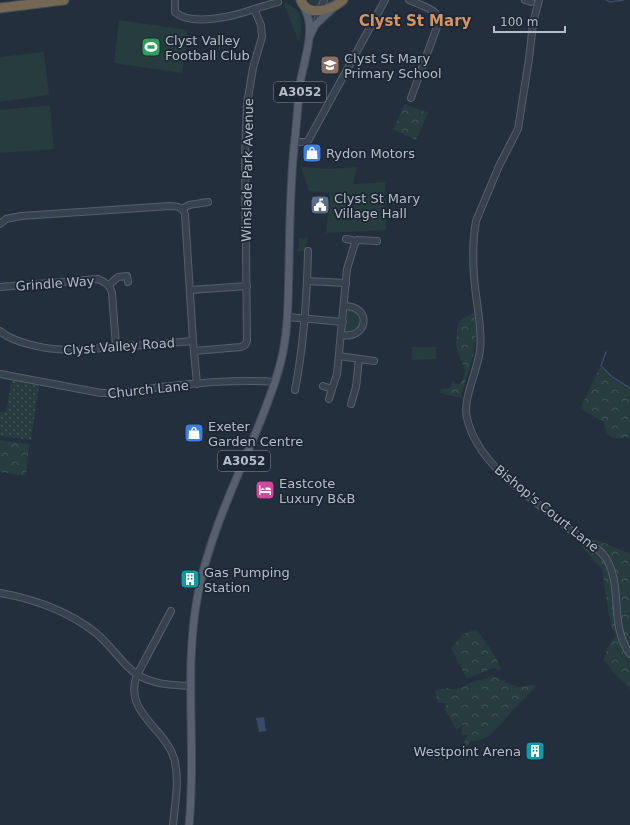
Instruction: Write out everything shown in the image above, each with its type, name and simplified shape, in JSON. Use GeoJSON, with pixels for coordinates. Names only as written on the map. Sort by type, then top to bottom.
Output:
{"type":"FeatureCollection","features":[{"type":"Feature","properties":{"kind":"highway"},"geometry":{"type":"LineString","coordinates":[[0,8],[64,0]]}},
{"type":"Feature","properties":{"kind":"highway"},"geometry":{"type":"LineString","coordinates":[[303,2],[311,10],[321,11],[333,7],[343,0]]}},
{"type":"Feature","properties":{"kind":"main road","name":"A3052"},"geometry":{"type":"LineString","coordinates":[[189,825],[191,768],[190,686],[194,622],[198,594],[207,556],[224,508],[268,401],[284,347],[288,317],[290,209],[294,142],[300,85],[308,42],[309,24],[303,2]]}},
{"type":"Feature","properties":{"kind":"main road","name":"A3052"},"geometry":{"type":"LineString","coordinates":[[308,42],[315,26],[333,7]]}},
{"type":"Feature","properties":{"kind":"street"},"geometry":{"type":"LineString","coordinates":[[175,0],[175,12],[179,16],[196,19],[217,18],[278,2]]}},
{"type":"Feature","properties":{"kind":"street"},"geometry":{"type":"LineString","coordinates":[[315,26],[324,0]]}},
{"type":"Feature","properties":{"kind":"street"},"geometry":{"type":"LineString","coordinates":[[294,142],[307,142],[386,0]]}},
{"type":"Feature","properties":{"kind":"street"},"geometry":{"type":"LineString","coordinates":[[409,0],[437,14],[438,20],[438,24],[416,89],[411,98]]}},
{"type":"Feature","properties":{"kind":"street","name":"Bishop's Court Lane"},"geometry":{"type":"LineString","coordinates":[[539,0],[533,22],[532,39],[518,129],[499,166],[476,221],[473,247],[473,272],[481,327],[479,358],[467,401],[466,418],[474,438],[484,454],[500,472],[572,531],[601,552],[607,560],[614,584],[620,634],[630,654]]}},
{"type":"Feature","properties":{"kind":"street","name":"Winslade Park Avenue"},"geometry":{"type":"LineString","coordinates":[[194,351],[241,347],[245,345],[247,341],[245,156],[247,104],[254,62],[262,37],[260,24],[254,9]]}},
{"type":"Feature","properties":{"kind":"street"},"geometry":{"type":"LineString","coordinates":[[0,224],[6,219],[21,216],[170,206],[180,207],[182,209],[189,205],[208,202]]}},
{"type":"Feature","properties":{"kind":"street","name":"Clyst Valley Road"},"geometry":{"type":"LineString","coordinates":[[182,209],[185,214],[197,384]]}},
{"type":"Feature","properties":{"kind":"street"},"geometry":{"type":"LineString","coordinates":[[346,239],[355,242],[357,240],[377,241]]}},
{"type":"Feature","properties":{"kind":"street"},"geometry":{"type":"LineString","coordinates":[[329,399],[337,374],[347,269],[355,242]]}},
{"type":"Feature","properties":{"kind":"street"},"geometry":{"type":"LineString","coordinates":[[295,390],[302,354],[308,251]]}},
{"type":"Feature","properties":{"kind":"street","name":"Grindle Way"},"geometry":{"type":"LineString","coordinates":[[109,285],[118,277],[128,276]]}},
{"type":"Feature","properties":{"kind":"street","name":"Grindle Way"},"geometry":{"type":"LineString","coordinates":[[0,287],[98,279],[109,285],[112,293],[116,347]]}},
{"type":"Feature","properties":{"kind":"street"},"geometry":{"type":"LineString","coordinates":[[307,281],[346,283]]}},
{"type":"Feature","properties":{"kind":"street"},"geometry":{"type":"LineString","coordinates":[[190,290],[247,286]]}},
{"type":"Feature","properties":{"kind":"street"},"geometry":{"type":"LineString","coordinates":[[341,336],[349,336],[357,333],[361,329],[364,322],[360,311],[354,307],[344,306]]}},
{"type":"Feature","properties":{"kind":"street"},"geometry":{"type":"LineString","coordinates":[[288,317],[343,322]]}},
{"type":"Feature","properties":{"kind":"street","name":"Clyst Valley Road"},"geometry":{"type":"LineString","coordinates":[[0,331],[14,339],[45,348],[71,350],[193,341]]}},
{"type":"Feature","properties":{"kind":"street"},"geometry":{"type":"LineString","coordinates":[[339,356],[374,361]]}},
{"type":"Feature","properties":{"kind":"street"},"geometry":{"type":"LineString","coordinates":[[351,404],[356,387],[359,359]]}},
{"type":"Feature","properties":{"kind":"street","name":"Church Lane"},"geometry":{"type":"LineString","coordinates":[[0,374],[101,393],[116,394],[159,387],[231,381],[274,382]]}},
{"type":"Feature","properties":{"kind":"street"},"geometry":{"type":"LineString","coordinates":[[289,377],[297,379]]}},
{"type":"Feature","properties":{"kind":"street"},"geometry":{"type":"LineString","coordinates":[[323,386],[332,389]]}},
{"type":"Feature","properties":{"kind":"street"},"geometry":{"type":"LineString","coordinates":[[0,592],[39,603],[68,614],[104,640],[128,667],[137,675],[147,680],[162,684],[190,686]]}},
{"type":"Feature","properties":{"kind":"street"},"geometry":{"type":"LineString","coordinates":[[171,611],[137,675],[134,688],[135,700],[138,706],[150,724],[161,735],[170,749],[174,759],[177,777],[173,825]]}},
{"type":"Feature","properties":{"kind":"green space"},"geometry":{"type":"Polygon","coordinates":[[[307,0],[335,0],[321,6],[310,3],[307,0]]]}},
{"type":"Feature","properties":{"kind":"green space"},"geometry":{"type":"Polygon","coordinates":[[[283,2],[295,8],[300,18],[301,29],[299,42],[283,2]]]}},
{"type":"Feature","properties":{"kind":"green space","name":"Clyst Valley Football Club"},"geometry":{"type":"Polygon","coordinates":[[[119,20],[188,30],[182,73],[114,63],[119,20]]]}},
{"type":"Feature","properties":{"kind":"green space"},"geometry":{"type":"Polygon","coordinates":[[[44,52],[49,95],[0,102],[0,57],[44,52]]]}},
{"type":"Feature","properties":{"kind":"green space"},"geometry":{"type":"Polygon","coordinates":[[[405,104],[428,113],[416,140],[393,129],[405,104]]]}},
{"type":"Feature","properties":{"kind":"green space"},"geometry":{"type":"Polygon","coordinates":[[[50,105],[54,149],[0,153],[0,110],[50,105]]]}},
{"type":"Feature","properties":{"kind":"green space"},"geometry":{"type":"Polygon","coordinates":[[[301,167],[329,169],[357,167],[353,184],[385,182],[386,230],[326,233],[330,193],[309,191],[301,167]]]}},
{"type":"Feature","properties":{"kind":"green space"},"geometry":{"type":"Polygon","coordinates":[[[308,237],[305,251],[298,251],[299,238],[308,237]]]}},
{"type":"Feature","properties":{"kind":"green space"},"geometry":{"type":"Polygon","coordinates":[[[352,307],[362,317],[358,330],[356,328],[348,334],[344,333],[347,308],[352,307]]]}},
{"type":"Feature","properties":{"kind":"green space"},"geometry":{"type":"Polygon","coordinates":[[[474,313],[476,341],[461,398],[440,393],[441,389],[450,388],[452,380],[456,384],[460,384],[463,378],[465,369],[458,354],[456,345],[457,329],[461,320],[474,313]]]}},
{"type":"Feature","properties":{"kind":"green space"},"geometry":{"type":"Polygon","coordinates":[[[412,347],[436,347],[436,359],[412,360],[412,347]]]}},
{"type":"Feature","properties":{"kind":"green space"},"geometry":{"type":"Polygon","coordinates":[[[600,367],[613,380],[630,389],[630,437],[614,439],[607,434],[604,422],[580,409],[600,367]]]}},
{"type":"Feature","properties":{"kind":"green space"},"geometry":{"type":"Polygon","coordinates":[[[12,379],[39,385],[31,440],[0,436],[0,412],[6,412],[12,379]]]}},
{"type":"Feature","properties":{"kind":"green space"},"geometry":{"type":"Polygon","coordinates":[[[0,440],[29,444],[26,476],[0,472],[0,440]]]}},
{"type":"Feature","properties":{"kind":"green space"},"geometry":{"type":"Polygon","coordinates":[[[595,539],[630,554],[630,689],[613,672],[604,660],[607,649],[616,634],[612,628],[609,615],[602,569],[581,546],[595,539]]]}},
{"type":"Feature","properties":{"kind":"green space"},"geometry":{"type":"Polygon","coordinates":[[[476,629],[494,655],[501,670],[493,668],[467,679],[451,648],[464,634],[476,629]]]}},
{"type":"Feature","properties":{"kind":"green space"},"geometry":{"type":"Polygon","coordinates":[[[493,676],[517,687],[532,685],[536,686],[490,735],[470,741],[465,748],[463,744],[467,735],[461,733],[463,724],[457,730],[444,708],[447,703],[438,703],[435,691],[447,688],[456,690],[468,684],[493,676]]]}},
{"type":"Feature","properties":{"kind":"water"},"geometry":{"type":"Polygon","coordinates":[[[264,717],[266,731],[259,732],[256,718],[264,717]]]}},
{"type":"Feature","properties":{"kind":"waterway"},"geometry":{"type":"LineString","coordinates":[[606,0],[610,2],[623,0]]}},
{"type":"Feature","properties":{"kind":"waterway"},"geometry":{"type":"LineString","coordinates":[[606,352],[601,366],[612,377],[630,388]]}},
{"type":"Feature","properties":{"kind":"place","name":"Clyst Valley Football Club"},"geometry":{"type":"Point","coordinates":[151,47]}},
{"type":"Feature","properties":{"kind":"place","name":"Clyst St Mary Primary School"},"geometry":{"type":"Point","coordinates":[330,65]}},
{"type":"Feature","properties":{"kind":"place","name":"Rydon Motors"},"geometry":{"type":"Point","coordinates":[312,153]}},
{"type":"Feature","properties":{"kind":"place","name":"Clyst St Mary Village Hall"},"geometry":{"type":"Point","coordinates":[320,205]}},
{"type":"Feature","properties":{"kind":"place","name":"Exeter Garden Centre"},"geometry":{"type":"Point","coordinates":[194,433]}},
{"type":"Feature","properties":{"kind":"place","name":"Eastcote Luxury B&B"},"geometry":{"type":"Point","coordinates":[265,490]}},
{"type":"Feature","properties":{"kind":"place","name":"Gas Pumping Station"},"geometry":{"type":"Point","coordinates":[190,579]}},
{"type":"Feature","properties":{"kind":"place","name":"Westpoint Arena"},"geometry":{"type":"Point","coordinates":[535,751]}},
{"type":"Feature","properties":{"kind":"district","name":"Clyst St Mary"},"geometry":{"type":"Point","coordinates":[415,21]}}]}
